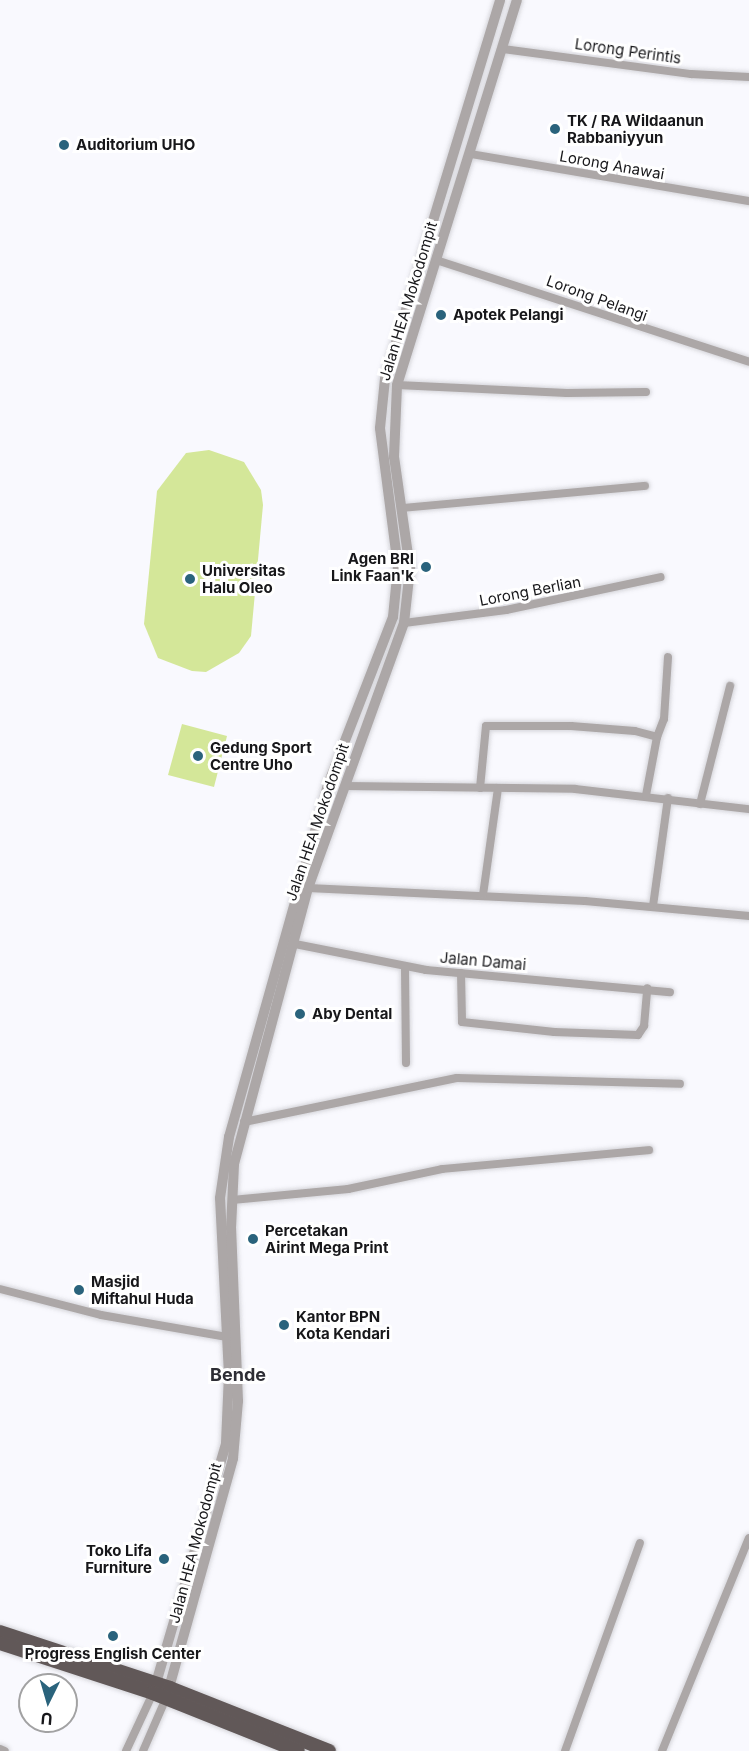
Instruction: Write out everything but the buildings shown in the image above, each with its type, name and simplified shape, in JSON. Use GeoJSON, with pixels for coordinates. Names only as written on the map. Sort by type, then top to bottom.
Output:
{"type":"FeatureCollection","features":[{"type":"Feature","properties":{"kind":"highway"},"geometry":{"type":"LineString","coordinates":[[0,1642],[162,1690],[329,1751]]}},
{"type":"Feature","properties":{"kind":"highway"},"geometry":{"type":"LineString","coordinates":[[162,1690],[298,1751]]}},
{"type":"Feature","properties":{"kind":"street","name":"Jalan HEA Mokodompit"},"geometry":{"type":"LineString","coordinates":[[162,1690],[222,1480],[238,1401],[232,1200],[234,1164],[254,1067],[328,785],[393,617],[398,567],[388,510],[380,409],[414,280],[500,0]]}},
{"type":"Feature","properties":{"kind":"street","name":"Jalan HEA Mokodompit"},"geometry":{"type":"LineString","coordinates":[[222,1480],[229,1412],[220,1198],[229,1137],[295,944],[308,888],[404,623],[411,589],[394,457],[397,385],[435,260],[471,154],[516,0]]}},
{"type":"Feature","properties":{"kind":"street","name":"Lorong Perintis"},"geometry":{"type":"LineString","coordinates":[[503,49],[691,74],[749,77]]}},
{"type":"Feature","properties":{"kind":"street"},"geometry":{"type":"LineString","coordinates":[[477,80],[492,84]]}},
{"type":"Feature","properties":{"kind":"street","name":"Lorong Anawai"},"geometry":{"type":"LineString","coordinates":[[471,154],[749,201]]}},
{"type":"Feature","properties":{"kind":"street","name":"Lorong Pelangi"},"geometry":{"type":"LineString","coordinates":[[435,260],[749,362]]}},
{"type":"Feature","properties":{"kind":"street"},"geometry":{"type":"LineString","coordinates":[[414,280],[427,286]]}},
{"type":"Feature","properties":{"kind":"street"},"geometry":{"type":"LineString","coordinates":[[397,385],[646,392]]}},
{"type":"Feature","properties":{"kind":"street"},"geometry":{"type":"LineString","coordinates":[[388,510],[645,486]]}},
{"type":"Feature","properties":{"kind":"street","name":"Lorong Berlian"},"geometry":{"type":"LineString","coordinates":[[404,623],[506,610],[661,577]]}},
{"type":"Feature","properties":{"kind":"street"},"geometry":{"type":"LineString","coordinates":[[646,795],[657,737],[664,719],[668,657]]}},
{"type":"Feature","properties":{"kind":"street"},"geometry":{"type":"LineString","coordinates":[[700,804],[729,686]]}},
{"type":"Feature","properties":{"kind":"street"},"geometry":{"type":"LineString","coordinates":[[480,788],[486,726],[571,726],[635,731],[657,737]]}},
{"type":"Feature","properties":{"kind":"street"},"geometry":{"type":"LineString","coordinates":[[328,785],[575,789],[646,795],[749,809]]}},
{"type":"Feature","properties":{"kind":"street"},"geometry":{"type":"LineString","coordinates":[[483,895],[498,788]]}},
{"type":"Feature","properties":{"kind":"street"},"geometry":{"type":"LineString","coordinates":[[653,906],[668,798]]}},
{"type":"Feature","properties":{"kind":"street"},"geometry":{"type":"LineString","coordinates":[[308,888],[483,895],[653,906],[749,916]]}},
{"type":"Feature","properties":{"kind":"street","name":"Jalan Damai"},"geometry":{"type":"LineString","coordinates":[[295,944],[405,967],[670,992]]}},
{"type":"Feature","properties":{"kind":"street"},"geometry":{"type":"LineString","coordinates":[[405,967],[406,1063]]}},
{"type":"Feature","properties":{"kind":"street"},"geometry":{"type":"LineString","coordinates":[[461,973],[462,1022],[554,1032],[638,1035],[644,1026],[646,988]]}},
{"type":"Feature","properties":{"kind":"street"},"geometry":{"type":"LineString","coordinates":[[244,1122],[457,1078],[680,1084]]}},
{"type":"Feature","properties":{"kind":"street"},"geometry":{"type":"LineString","coordinates":[[232,1200],[348,1189],[442,1169],[649,1150]]}},
{"type":"Feature","properties":{"kind":"street"},"geometry":{"type":"LineString","coordinates":[[0,1289],[100,1314],[227,1337]]}},
{"type":"Feature","properties":{"kind":"street"},"geometry":{"type":"LineString","coordinates":[[662,1751],[749,1538]]}},
{"type":"Feature","properties":{"kind":"street"},"geometry":{"type":"LineString","coordinates":[[565,1751],[640,1543]]}},
{"type":"Feature","properties":{"kind":"street"},"geometry":{"type":"LineString","coordinates":[[126,1751],[162,1690]]}},
{"type":"Feature","properties":{"kind":"street"},"geometry":{"type":"LineString","coordinates":[[143,1751],[162,1690]]}},
{"type":"Feature","properties":{"kind":"street"},"geometry":{"type":"LineString","coordinates":[[0,1749],[5,1751]]}},
{"type":"Feature","properties":{"kind":"green space"},"geometry":{"type":"Polygon","coordinates":[[[209,450],[244,462],[261,490],[263,505],[251,636],[239,653],[206,672],[192,671],[158,658],[144,624],[157,491],[186,453],[209,450]]]}},
{"type":"Feature","properties":{"kind":"green space","name":"Gedung Sport Centre Uho"},"geometry":{"type":"Polygon","coordinates":[[[182,724],[227,736],[214,787],[168,775],[182,724]]]}},
{"type":"Feature","properties":{"kind":"place","name":"TK / RA Wildaanun Rabbaniyyun"},"geometry":{"type":"Point","coordinates":[555,129]}},
{"type":"Feature","properties":{"kind":"place","name":"Auditorium UHO"},"geometry":{"type":"Point","coordinates":[64,145]}},
{"type":"Feature","properties":{"kind":"place","name":"Apotek Pelangi"},"geometry":{"type":"Point","coordinates":[441,315]}},
{"type":"Feature","properties":{"kind":"place","name":"Agen BRI Link Faan'k"},"geometry":{"type":"Point","coordinates":[426,567]}},
{"type":"Feature","properties":{"kind":"place","name":"Universitas Halu Oleo"},"geometry":{"type":"Point","coordinates":[190,579]}},
{"type":"Feature","properties":{"kind":"place","name":"Gedung Sport Centre Uho"},"geometry":{"type":"Point","coordinates":[198,756]}},
{"type":"Feature","properties":{"kind":"place","name":"Aby Dental"},"geometry":{"type":"Point","coordinates":[300,1014]}},
{"type":"Feature","properties":{"kind":"place","name":"Percetakan Airint Mega Print"},"geometry":{"type":"Point","coordinates":[253,1239]}},
{"type":"Feature","properties":{"kind":"place","name":"Masjid Miftahul Huda"},"geometry":{"type":"Point","coordinates":[79,1290]}},
{"type":"Feature","properties":{"kind":"place","name":"Kantor BPN Kota Kendari"},"geometry":{"type":"Point","coordinates":[284,1325]}},
{"type":"Feature","properties":{"kind":"place","name":"Toko Lifa Furniture"},"geometry":{"type":"Point","coordinates":[164,1559]}},
{"type":"Feature","properties":{"kind":"place","name":"Progress English Center"},"geometry":{"type":"Point","coordinates":[113,1636]}},
{"type":"Feature","properties":{"kind":"district","name":"Bende"},"geometry":{"type":"Point","coordinates":[238,1375]}}]}
